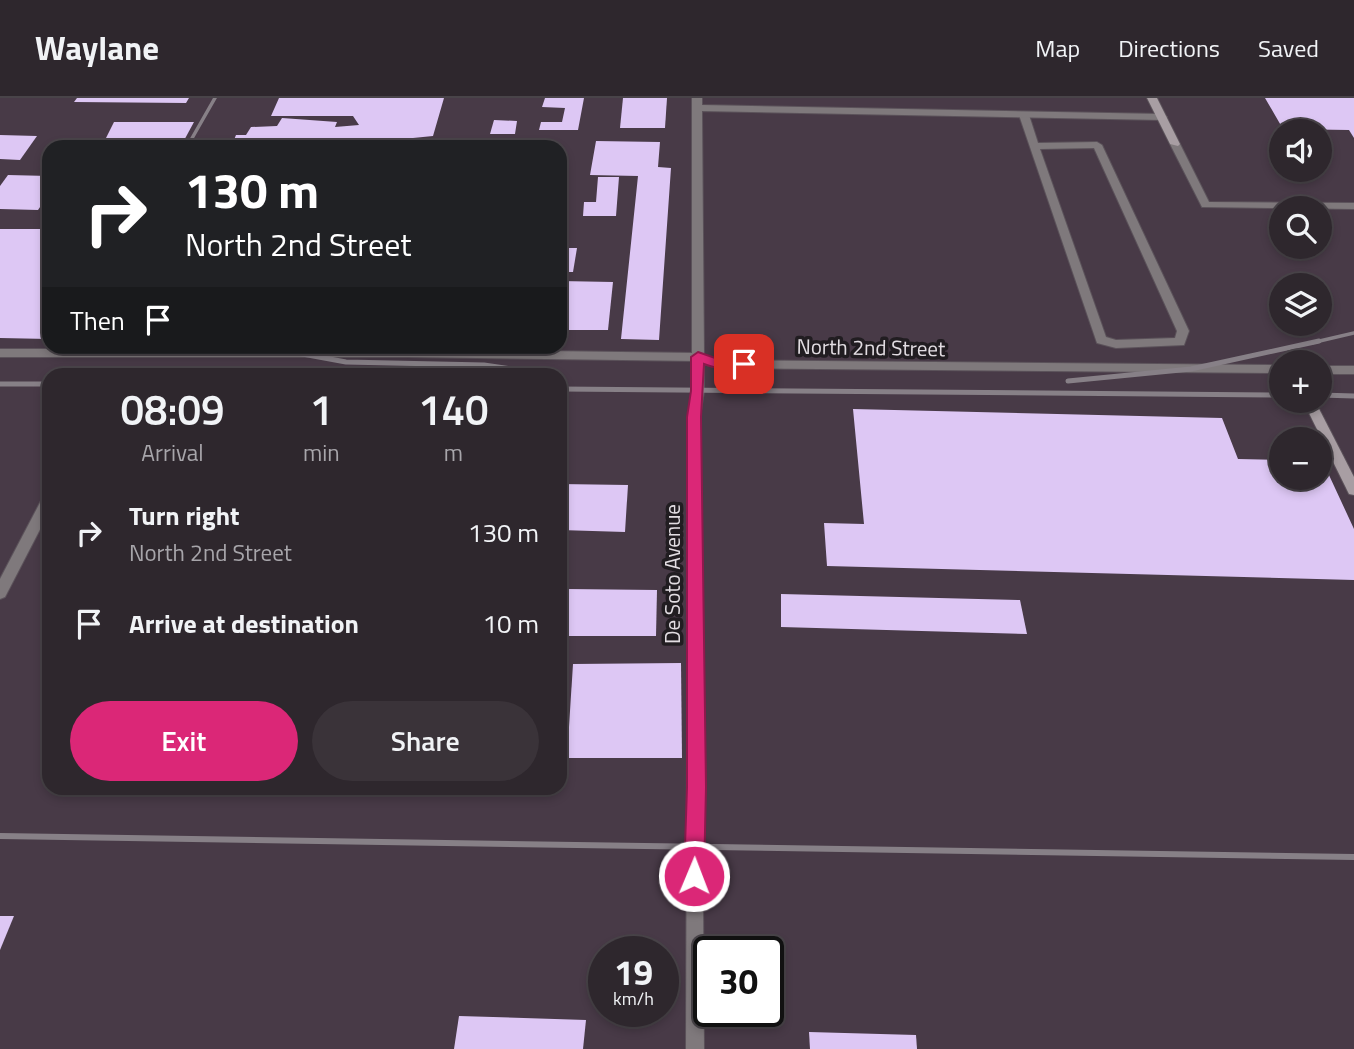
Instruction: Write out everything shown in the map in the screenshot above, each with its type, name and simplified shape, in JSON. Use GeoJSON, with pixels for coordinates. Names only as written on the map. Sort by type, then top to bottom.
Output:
{"type":"FeatureCollection","features":[{"type":"Feature","properties":{"kind":"street"},"geometry":{"type":"LineString","coordinates":[[1152,98],[1206,205],[1354,206]]}},
{"type":"Feature","properties":{"kind":"street"},"geometry":{"type":"LineString","coordinates":[[697,103],[1024,115],[1162,117]]}},
{"type":"Feature","properties":{"kind":"street","name":"De Soto Avenue"},"geometry":{"type":"LineString","coordinates":[[695,1049],[694,417],[698,391],[697,103]]}},
{"type":"Feature","properties":{"kind":"street"},"geometry":{"type":"LineString","coordinates":[[1024,115],[1101,340],[1116,344],[1180,342],[1183,331],[1097,145],[1036,146]]}},
{"type":"Feature","properties":{"kind":"street","name":"North 2nd Street"},"geometry":{"type":"LineString","coordinates":[[0,353],[42,353]]}},
{"type":"Feature","properties":{"kind":"street","name":"North 2nd Street"},"geometry":{"type":"LineString","coordinates":[[480,354],[698,357],[717,364],[1269,369]]}},
{"type":"Feature","properties":{"kind":"street"},"geometry":{"type":"LineString","coordinates":[[1332,370],[1354,370]]}},
{"type":"Feature","properties":{"kind":"street"},"geometry":{"type":"LineString","coordinates":[[1315,413],[1354,491]]}},
{"type":"Feature","properties":{"kind":"street"},"geometry":{"type":"LineString","coordinates":[[0,593],[42,512]]}},
{"type":"Feature","properties":{"kind":"shaded area"},"geometry":{"type":"Polygon","coordinates":[[[0,98],[1354,98],[1354,1049],[0,1049],[0,98]]]}},
{"type":"Feature","properties":{"kind":"building"},"geometry":{"type":"Polygon","coordinates":[[[77,98],[189,98],[186,103],[74,102],[77,98]]]}},
{"type":"Feature","properties":{"kind":"building"},"geometry":{"type":"Polygon","coordinates":[[[279,98],[444,98],[433,136],[412,140],[234,140],[236,135],[246,135],[251,127],[277,126],[282,118],[337,122],[335,127],[359,125],[353,116],[271,116],[279,98]]]}},
{"type":"Feature","properties":{"kind":"building"},"geometry":{"type":"Polygon","coordinates":[[[545,98],[584,98],[578,130],[539,130],[541,122],[562,122],[565,108],[542,107],[545,98]]]}},
{"type":"Feature","properties":{"kind":"building"},"geometry":{"type":"Polygon","coordinates":[[[623,98],[667,98],[665,128],[620,128],[623,98]]]}},
{"type":"Feature","properties":{"kind":"building"},"geometry":{"type":"Polygon","coordinates":[[[1265,98],[1354,98],[1354,138],[1349,130],[1332,130],[1332,119],[1277,119],[1265,98]]]}},
{"type":"Feature","properties":{"kind":"building"},"geometry":{"type":"Polygon","coordinates":[[[494,120],[517,121],[515,134],[490,134],[494,120]]]}},
{"type":"Feature","properties":{"kind":"building"},"geometry":{"type":"Polygon","coordinates":[[[114,122],[194,122],[184,140],[105,140],[114,122]]]}},
{"type":"Feature","properties":{"kind":"building"},"geometry":{"type":"Polygon","coordinates":[[[0,135],[37,136],[20,160],[0,159],[0,135]]]}},
{"type":"Feature","properties":{"kind":"building"},"geometry":{"type":"Polygon","coordinates":[[[596,141],[660,142],[658,167],[671,168],[659,340],[621,339],[638,176],[590,175],[596,141]]]}},
{"type":"Feature","properties":{"kind":"building"},"geometry":{"type":"Polygon","coordinates":[[[8,175],[42,176],[42,204],[38,210],[0,209],[0,186],[8,175]]]}},
{"type":"Feature","properties":{"kind":"building"},"geometry":{"type":"Polygon","coordinates":[[[598,177],[619,177],[616,216],[583,216],[584,202],[596,202],[598,177]]]}},
{"type":"Feature","properties":{"kind":"building"},"geometry":{"type":"Polygon","coordinates":[[[0,229],[42,229],[42,339],[0,338],[0,229]]]}},
{"type":"Feature","properties":{"kind":"building"},"geometry":{"type":"Polygon","coordinates":[[[567,248],[577,248],[573,272],[567,272],[567,248]]]}},
{"type":"Feature","properties":{"kind":"building"},"geometry":{"type":"Polygon","coordinates":[[[567,281],[613,282],[608,330],[567,330],[567,281]]]}},
{"type":"Feature","properties":{"kind":"building"},"geometry":{"type":"Polygon","coordinates":[[[853,409],[1222,418],[1238,459],[1269,460],[1269,490],[1332,490],[1332,482],[1354,529],[1354,580],[827,566],[824,523],[864,524],[853,409]]]}},
{"type":"Feature","properties":{"kind":"building"},"geometry":{"type":"Polygon","coordinates":[[[567,484],[628,485],[625,532],[567,530],[567,484]]]}},
{"type":"Feature","properties":{"kind":"building"},"geometry":{"type":"Polygon","coordinates":[[[567,589],[657,590],[656,636],[567,636],[567,589]]]}},
{"type":"Feature","properties":{"kind":"building"},"geometry":{"type":"Polygon","coordinates":[[[781,594],[1020,600],[1027,634],[781,627],[781,594]]]}},
{"type":"Feature","properties":{"kind":"building"},"geometry":{"type":"Polygon","coordinates":[[[681,663],[682,758],[567,758],[573,664],[681,663]]]}},
{"type":"Feature","properties":{"kind":"building"},"geometry":{"type":"Polygon","coordinates":[[[324,795],[391,795],[391,797],[324,795]]]}},
{"type":"Feature","properties":{"kind":"building"},"geometry":{"type":"Polygon","coordinates":[[[0,916],[14,916],[0,950],[0,916]]]}},
{"type":"Feature","properties":{"kind":"building"},"geometry":{"type":"Polygon","coordinates":[[[459,1016],[586,1020],[583,1049],[454,1049],[459,1016]]]}},
{"type":"Feature","properties":{"kind":"building"},"geometry":{"type":"Polygon","coordinates":[[[809,1032],[916,1035],[917,1049],[810,1049],[809,1032]]]}},
{"type":"Feature","properties":{"kind":"railway"},"geometry":{"type":"LineString","coordinates":[[191,140],[215,98]]}},
{"type":"Feature","properties":{"kind":"railway"},"geometry":{"type":"LineString","coordinates":[[1311,343],[1354,333]]}},
{"type":"Feature","properties":{"kind":"railway"},"geometry":{"type":"LineString","coordinates":[[1068,381],[1191,369],[1319,341]]}},
{"type":"Feature","properties":{"kind":"railway"},"geometry":{"type":"LineString","coordinates":[[302,354],[346,362],[484,365],[505,368]]}},
{"type":"Feature","properties":{"kind":"railway"},"geometry":{"type":"LineString","coordinates":[[0,384],[42,384]]}},
{"type":"Feature","properties":{"kind":"railway"},"geometry":{"type":"LineString","coordinates":[[567,389],[1269,395]]}},
{"type":"Feature","properties":{"kind":"railway"},"geometry":{"type":"LineString","coordinates":[[1332,395],[1354,396]]}},
{"type":"Feature","properties":{"kind":"railway"},"geometry":{"type":"LineString","coordinates":[[0,836],[1354,857]]}},
{"type":"Feature","properties":{"kind":"route"},"geometry":{"type":"LineString","coordinates":[[694,876],[694,417],[698,391],[698,357],[717,364],[744,364]]}}]}
